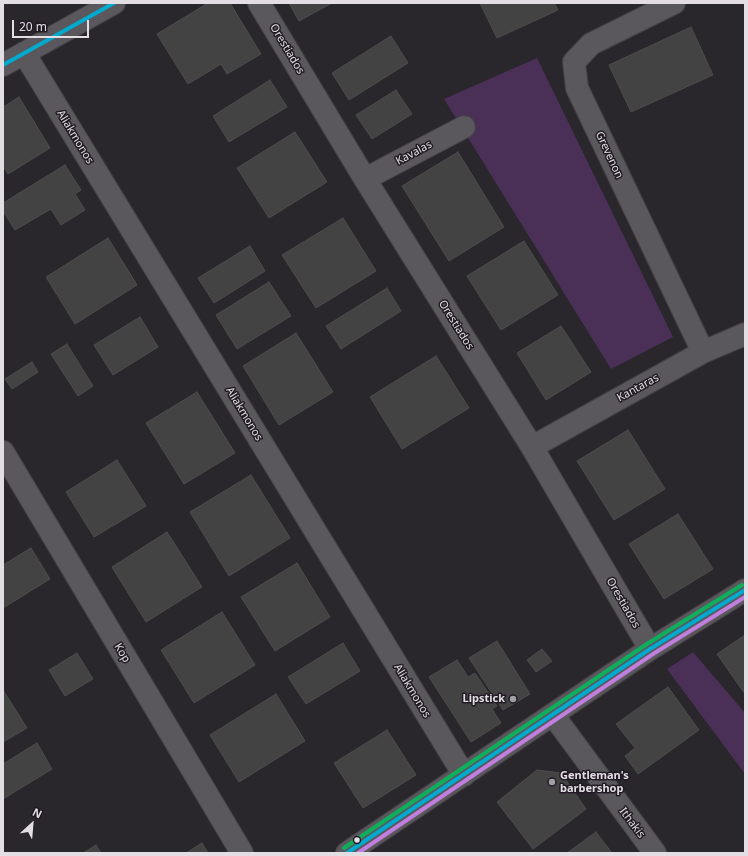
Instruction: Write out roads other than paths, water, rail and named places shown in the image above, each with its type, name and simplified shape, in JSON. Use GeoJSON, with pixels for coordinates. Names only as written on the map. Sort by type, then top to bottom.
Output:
{"type":"FeatureCollection","features":[{"type":"Feature","properties":{"kind":"street"},"geometry":{"type":"LineString","coordinates":[[3,65],[114,3]]}},
{"type":"Feature","properties":{"kind":"street","name":"Orestiados"},"geometry":{"type":"LineString","coordinates":[[259,3],[365,179],[532,447],[650,649]]}},
{"type":"Feature","properties":{"kind":"street","name":"Grevenon"},"geometry":{"type":"LineString","coordinates":[[674,3],[591,44],[574,62],[577,88],[703,352]]}},
{"type":"Feature","properties":{"kind":"street","name":"Aliakmonos"},"geometry":{"type":"LineString","coordinates":[[24,53],[464,775]]}},
{"type":"Feature","properties":{"kind":"street","name":"Kavalas"},"geometry":{"type":"LineString","coordinates":[[365,179],[464,127]]}},
{"type":"Feature","properties":{"kind":"street","name":"Kantaras"},"geometry":{"type":"LineString","coordinates":[[532,447],[703,352],[745,334]]}},
{"type":"Feature","properties":{"kind":"street","name":"Kop"},"geometry":{"type":"LineString","coordinates":[[3,452],[242,853]]}},
{"type":"Feature","properties":{"kind":"street"},"geometry":{"type":"LineString","coordinates":[[347,853],[374,846],[464,775],[650,649],[745,590]]}},
{"type":"Feature","properties":{"kind":"street","name":"Ithakis"},"geometry":{"type":"LineString","coordinates":[[552,715],[655,853]]}},
{"type":"Feature","properties":{"kind":"place","name":"Lipstick"},"geometry":{"type":"Point","coordinates":[513,699]}},
{"type":"Feature","properties":{"kind":"place","name":"Gentleman's barbershop"},"geometry":{"type":"Point","coordinates":[552,782]}}]}
